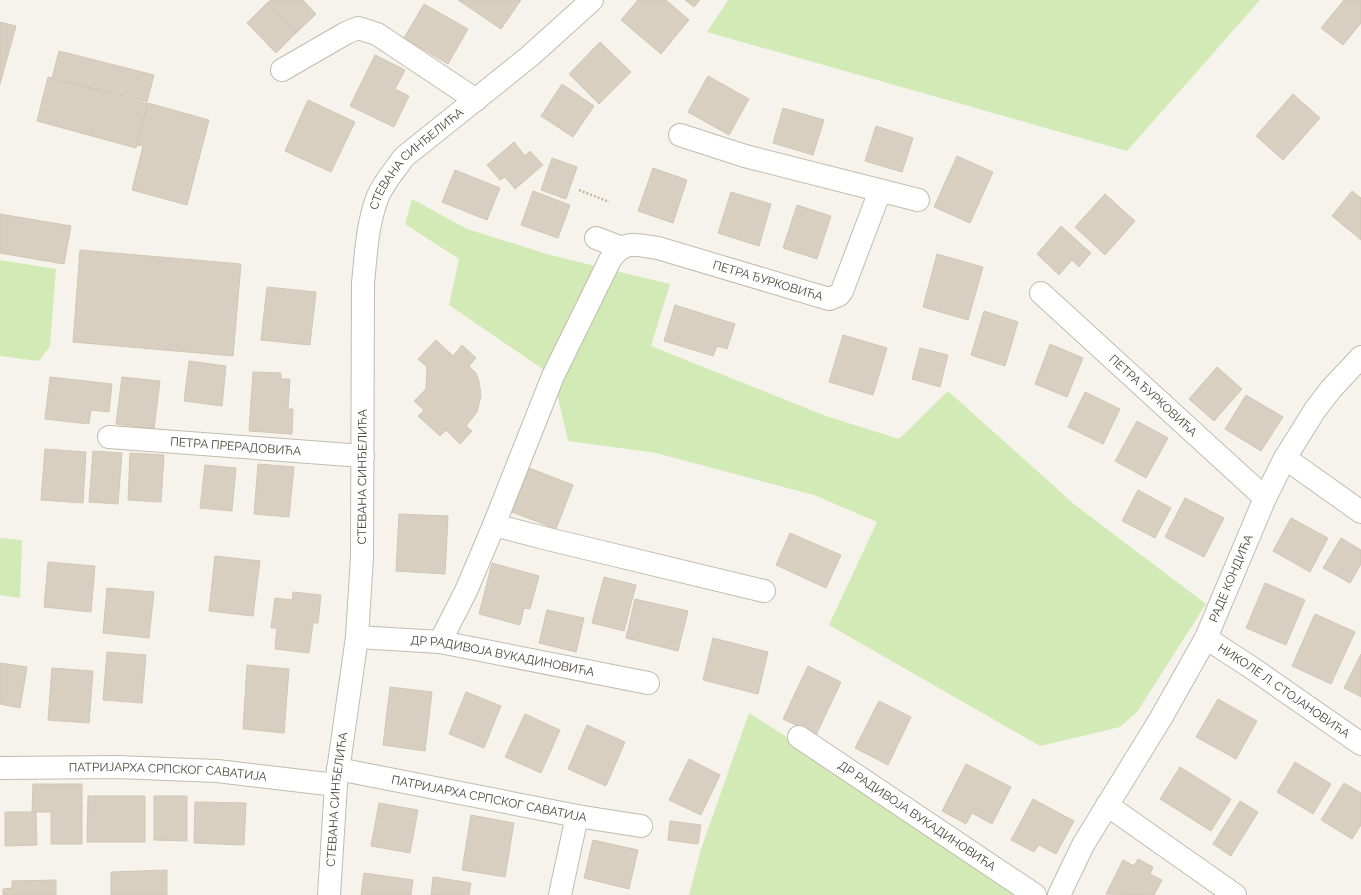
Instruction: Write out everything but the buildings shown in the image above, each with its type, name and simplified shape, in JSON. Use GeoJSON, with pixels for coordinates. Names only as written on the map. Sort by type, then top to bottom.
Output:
{"type":"FeatureCollection","features":[{"type":"Feature","properties":{"kind":"street","name":"СТЕВАНА СИНЂЕЛИЋА"},"geometry":{"type":"LineString","coordinates":[[329,895],[337,777],[357,638],[362,557],[363,282],[372,214],[378,195],[388,178],[404,158],[530,56],[592,0]]}},
{"type":"Feature","properties":{"kind":"street","name":"СТЕВАНА СИНЂЕЛИЋА"},"geometry":{"type":"LineString","coordinates":[[282,70],[346,33],[358,28],[377,34],[476,100]]}},
{"type":"Feature","properties":{"kind":"street"},"geometry":{"type":"LineString","coordinates":[[680,135],[745,156],[918,200]]}},
{"type":"Feature","properties":{"kind":"street","name":"ПЕТРА ЂУРКОВИЋА"},"geometry":{"type":"LineString","coordinates":[[622,248],[632,244],[658,248],[830,299],[839,295],[842,291],[880,191]]}},
{"type":"Feature","properties":{"kind":"street"},"geometry":{"type":"LineString","coordinates":[[596,238],[622,248]]}},
{"type":"Feature","properties":{"kind":"street"},"geometry":{"type":"LineString","coordinates":[[440,642],[466,591],[553,376],[610,260],[615,252],[622,248]]}},
{"type":"Feature","properties":{"kind":"street","name":"ПЕТРА ЂУРКОВИЋА"},"geometry":{"type":"LineString","coordinates":[[1041,293],[1265,498]]}},
{"type":"Feature","properties":{"kind":"street","name":"РАДЕ КОНДИЋА"},"geometry":{"type":"LineString","coordinates":[[1059,895],[1083,845],[1161,718],[1206,638],[1265,498],[1285,458],[1315,410],[1331,389],[1361,357]]}},
{"type":"Feature","properties":{"kind":"street","name":"ПЕТРА ПРЕРАДОВИЋА"},"geometry":{"type":"LineString","coordinates":[[109,437],[362,456]]}},
{"type":"Feature","properties":{"kind":"street"},"geometry":{"type":"LineString","coordinates":[[1285,458],[1361,512]]}},
{"type":"Feature","properties":{"kind":"street"},"geometry":{"type":"LineString","coordinates":[[494,525],[764,591]]}},
{"type":"Feature","properties":{"kind":"street","name":"ДР РАДИВОЈА ВУКАДИНОВИЋА"},"geometry":{"type":"LineString","coordinates":[[357,638],[440,642],[648,682]]}},
{"type":"Feature","properties":{"kind":"street","name":"НИКОЛЕ Л. СТОЈАНОВИЋА"},"geometry":{"type":"LineString","coordinates":[[1206,638],[1252,668],[1361,744]]}},
{"type":"Feature","properties":{"kind":"street","name":"ДР РАДИВОЈА ВУКАДИНОВИЋА"},"geometry":{"type":"LineString","coordinates":[[799,737],[1035,895]]}},
{"type":"Feature","properties":{"kind":"street","name":"ПАТРИЈАРХА СРПСКОГ САВАТИЈА"},"geometry":{"type":"LineString","coordinates":[[0,768],[117,767],[337,777],[641,826]]}},
{"type":"Feature","properties":{"kind":"street"},"geometry":{"type":"LineString","coordinates":[[1107,805],[1235,895]]}},
{"type":"Feature","properties":{"kind":"street"},"geometry":{"type":"LineString","coordinates":[[560,895],[577,816]]}},
{"type":"Feature","properties":{"kind":"path"},"geometry":{"type":"LineString","coordinates":[[578,190],[609,202]]}},
{"type":"Feature","properties":{"kind":"green space"},"geometry":{"type":"Polygon","coordinates":[[[728,0],[1260,0],[1127,151],[707,32],[728,0]]]}},
{"type":"Feature","properties":{"kind":"green space"},"geometry":{"type":"Polygon","coordinates":[[[412,199],[467,229],[550,255],[670,284],[651,346],[826,416],[899,439],[948,391],[1075,505],[1206,604],[1137,712],[1120,727],[1040,746],[829,625],[877,522],[814,495],[656,453],[568,441],[553,376],[449,305],[459,259],[405,224],[412,199]]]}},
{"type":"Feature","properties":{"kind":"green space"},"geometry":{"type":"Polygon","coordinates":[[[0,260],[56,269],[50,346],[39,361],[0,356],[0,260]]]}},
{"type":"Feature","properties":{"kind":"green space"},"geometry":{"type":"Polygon","coordinates":[[[0,538],[22,540],[20,598],[0,595],[0,538]]]}},
{"type":"Feature","properties":{"kind":"green space"},"geometry":{"type":"Polygon","coordinates":[[[749,713],[1035,895],[689,895],[701,849],[749,713]]]}}]}
